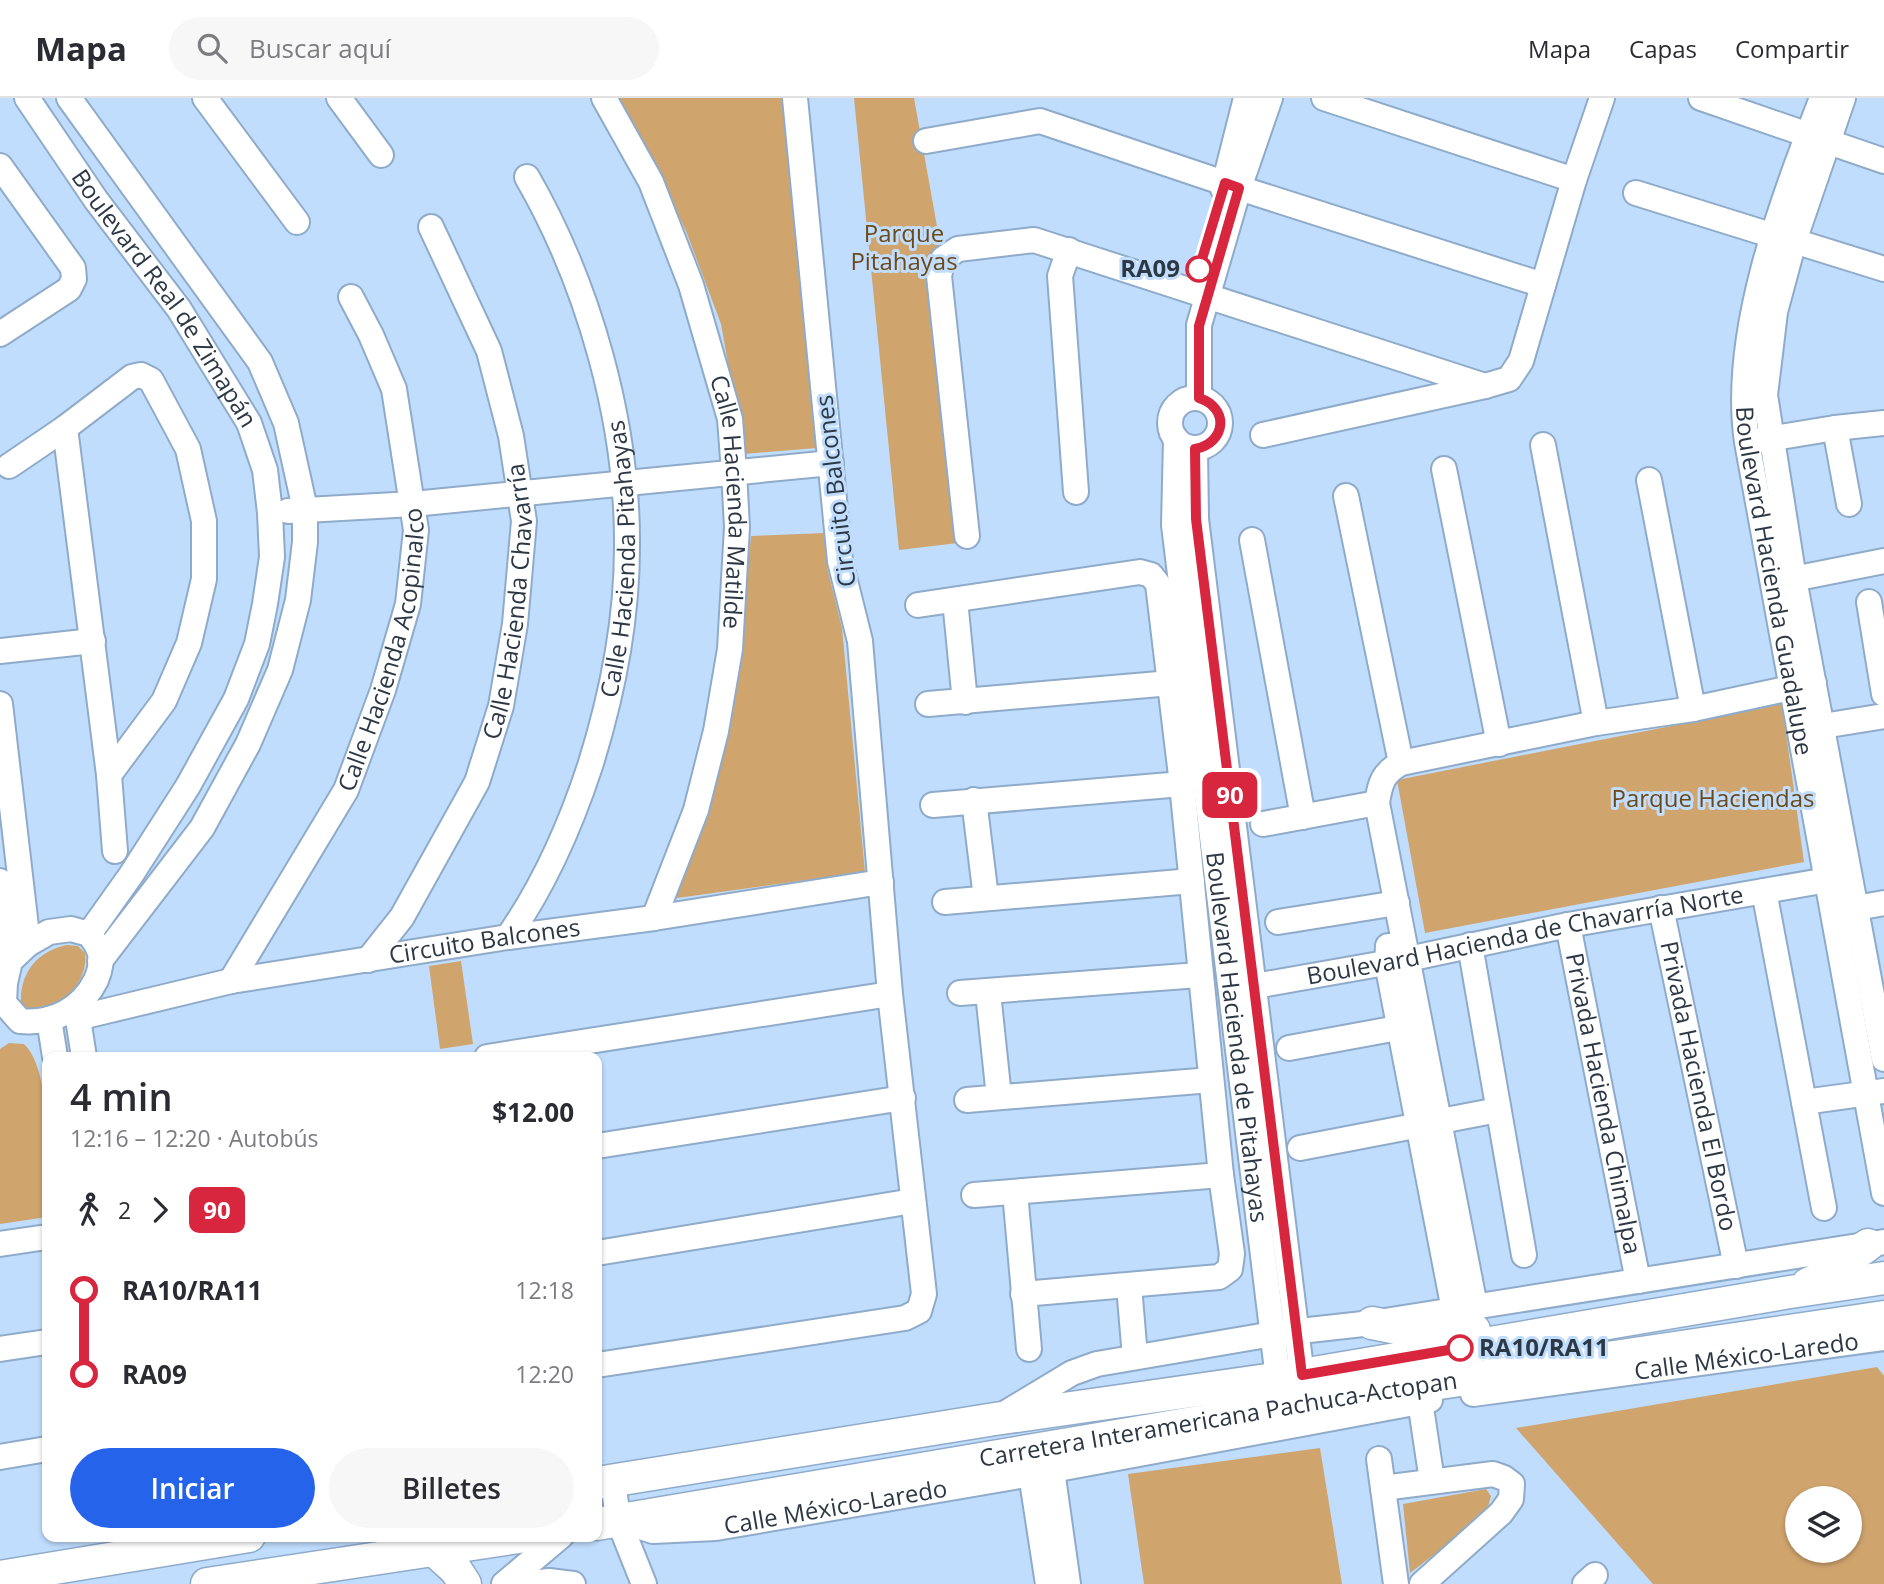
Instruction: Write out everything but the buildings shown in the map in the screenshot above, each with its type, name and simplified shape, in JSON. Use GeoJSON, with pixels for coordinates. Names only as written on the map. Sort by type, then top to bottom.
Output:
{"type":"FeatureCollection","features":[{"type":"Feature","properties":{"kind":"main road"},"geometry":{"type":"LineString","coordinates":[[1790,1292],[1821,1278],[1876,1243]]}},
{"type":"Feature","properties":{"kind":"main road","name":"Carretera Interamericana Pachuca-Actopan"},"geometry":{"type":"LineString","coordinates":[[1363,1390],[1560,1331],[1884,1278]]}},
{"type":"Feature","properties":{"kind":"main road","name":"Carretera Interamericana Pachuca-Actopan"},"geometry":{"type":"LineString","coordinates":[[607,1522],[1227,1419],[1293,1402],[1363,1390],[1884,1317]]}},
{"type":"Feature","properties":{"kind":"main road"},"geometry":{"type":"LineString","coordinates":[[1372,1323],[1422,1330],[1560,1331]]}},
{"type":"Feature","properties":{"kind":"main road"},"geometry":{"type":"LineString","coordinates":[[1685,1364],[1753,1337]]}},
{"type":"Feature","properties":{"kind":"main road"},"geometry":{"type":"LineString","coordinates":[[1226,1385],[1233,1392],[1235,1399],[1235,1406],[1227,1419]]}},
{"type":"Feature","properties":{"kind":"main road","name":"Carretera Interamericana Pachuca-Actopan"},"geometry":{"type":"LineString","coordinates":[[605,1482],[1226,1385],[1293,1402]]}},
{"type":"Feature","properties":{"kind":"main road"},"geometry":{"type":"LineString","coordinates":[[661,1472],[653,1492],[656,1501],[667,1511]]}},
{"type":"Feature","properties":{"kind":"main road"},"geometry":{"type":"LineString","coordinates":[[0,1577],[146,1544],[172,1542]]}},
{"type":"Feature","properties":{"kind":"main road"},"geometry":{"type":"LineString","coordinates":[[207,1584],[486,1542]]}},
{"type":"Feature","properties":{"kind":"main road"},"geometry":{"type":"LineString","coordinates":[[434,1550],[456,1570],[465,1584]]}},
{"type":"Feature","properties":{"kind":"street","name":"Boulevard Real de Zimapán"},"geometry":{"type":"LineString","coordinates":[[27,98],[96,200],[179,309],[249,423],[265,470],[270,513],[271,557],[262,617],[257,644],[236,699],[188,786],[131,875],[89,934]]}},
{"type":"Feature","properties":{"kind":"street","name":"Boulevard Real de Zimapán"},"geometry":{"type":"LineString","coordinates":[[69,98],[260,362],[286,424],[305,509],[305,542],[298,600],[280,670],[248,744],[202,828],[100,967]]}},
{"type":"Feature","properties":{"kind":"street"},"geometry":{"type":"LineString","coordinates":[[205,98],[297,222]]}},
{"type":"Feature","properties":{"kind":"street"},"geometry":{"type":"LineString","coordinates":[[339,98],[381,155]]}},
{"type":"Feature","properties":{"kind":"street","name":"Calle Hacienda Matilde"},"geometry":{"type":"LineString","coordinates":[[604,98],[651,182],[691,285],[730,419],[734,472],[737,527],[730,649],[716,731],[696,810],[654,918]]}},
{"type":"Feature","properties":{"kind":"street","name":"Circuito Balcones"},"geometry":{"type":"LineString","coordinates":[[602,1364],[905,1318],[919,1311],[925,1294],[890,994],[860,641],[840,561],[795,98]]}},
{"type":"Feature","properties":{"kind":"street"},"geometry":{"type":"LineString","coordinates":[[1232,186],[1245,98]]}},
{"type":"Feature","properties":{"kind":"street"},"geometry":{"type":"LineString","coordinates":[[1195,398],[1187,318],[1200,293],[1232,186],[1270,98]]}},
{"type":"Feature","properties":{"kind":"street"},"geometry":{"type":"LineString","coordinates":[[1324,98],[1574,180]]}},
{"type":"Feature","properties":{"kind":"street"},"geometry":{"type":"LineString","coordinates":[[1263,435],[1509,379],[1521,361],[1574,180],[1602,98]]}},
{"type":"Feature","properties":{"kind":"street"},"geometry":{"type":"LineString","coordinates":[[1701,98],[1884,161]]}},
{"type":"Feature","properties":{"kind":"street","name":"Boulevard Hacienda Guadalupe"},"geometry":{"type":"LineString","coordinates":[[1822,98],[1817,139],[1784,238],[1760,285],[1747,351],[1743,403],[1747,442],[1783,581],[1804,685],[1826,880],[1875,1092],[1884,1193]]}},
{"type":"Feature","properties":{"kind":"street","name":"Boulevard Hacienda Guadalupe"},"geometry":{"type":"LineString","coordinates":[[1817,139],[1843,98]]}},
{"type":"Feature","properties":{"kind":"street"},"geometry":{"type":"LineString","coordinates":[[926,141],[1040,121],[1232,186],[1544,285]]}},
{"type":"Feature","properties":{"kind":"street"},"geometry":{"type":"LineString","coordinates":[[0,166],[73,268],[74,279],[69,289],[0,334]]}},
{"type":"Feature","properties":{"kind":"street","name":"Calle Hacienda Pitahayas"},"geometry":{"type":"LineString","coordinates":[[508,937],[532,903],[550,869],[579,798],[601,730],[620,643],[628,547],[623,484],[609,388],[588,312],[565,250],[527,177]]}},
{"type":"Feature","properties":{"kind":"street"},"geometry":{"type":"LineString","coordinates":[[1636,193],[1884,269]]}},
{"type":"Feature","properties":{"kind":"street","name":"Calle Hacienda Chavarría"},"geometry":{"type":"LineString","coordinates":[[368,960],[402,917],[477,782],[501,706],[514,624],[524,521],[511,436],[489,351],[430,227]]}},
{"type":"Feature","properties":{"kind":"street","name":"Boulevard Hacienda Guadalupe"},"geometry":{"type":"LineString","coordinates":[[1783,581],[1772,439],[1765,395],[1784,238]]}},
{"type":"Feature","properties":{"kind":"street"},"geometry":{"type":"LineString","coordinates":[[967,536],[939,276],[943,259],[958,249],[1034,240],[1485,386]]}},
{"type":"Feature","properties":{"kind":"street"},"geometry":{"type":"LineString","coordinates":[[1069,250],[1060,276],[1076,492]]}},
{"type":"Feature","properties":{"kind":"street","name":"Calle Hacienda Acopinalco"},"geometry":{"type":"LineString","coordinates":[[232,981],[346,790],[383,690],[408,604],[416,530],[394,390],[371,335],[351,297]]}},
{"type":"Feature","properties":{"kind":"street"},"geometry":{"type":"LineString","coordinates":[[9,466],[132,377],[141,375],[151,380],[188,449],[204,521],[204,579],[189,643],[164,701],[108,775]]}},
{"type":"Feature","properties":{"kind":"street"},"geometry":{"type":"LineString","coordinates":[[1195,398],[1214,405],[1221,421],[1217,437],[1211,443],[1185,444],[1170,426],[1178,405],[1195,398]]}},
{"type":"Feature","properties":{"kind":"street"},"geometry":{"type":"LineString","coordinates":[[1747,442],[1884,423]]}},
{"type":"Feature","properties":{"kind":"street"},"geometry":{"type":"LineString","coordinates":[[65,428],[93,641],[116,851]]}},
{"type":"Feature","properties":{"kind":"street"},"geometry":{"type":"LineString","coordinates":[[1835,428],[1850,504]]}},
{"type":"Feature","properties":{"kind":"street","name":"Boulevard Hacienda de Pitahayas"},"geometry":{"type":"LineString","coordinates":[[1185,444],[1174,525],[1242,988],[1293,1402]]}},
{"type":"Feature","properties":{"kind":"street"},"geometry":{"type":"LineString","coordinates":[[1543,445],[1596,723]]}},
{"type":"Feature","properties":{"kind":"street"},"geometry":{"type":"LineString","coordinates":[[270,513],[413,504],[831,463]]}},
{"type":"Feature","properties":{"kind":"street"},"geometry":{"type":"LineString","coordinates":[[1444,469],[1499,744]]}},
{"type":"Feature","properties":{"kind":"street"},"geometry":{"type":"LineString","coordinates":[[1649,480],[1693,709]]}},
{"type":"Feature","properties":{"kind":"street"},"geometry":{"type":"LineString","coordinates":[[1346,496],[1394,767]]}},
{"type":"Feature","properties":{"kind":"street"},"geometry":{"type":"LineString","coordinates":[[1252,540],[1303,817]]}},
{"type":"Feature","properties":{"kind":"street"},"geometry":{"type":"LineString","coordinates":[[1783,581],[1884,561]]}},
{"type":"Feature","properties":{"kind":"street"},"geometry":{"type":"LineString","coordinates":[[918,605],[1140,572],[1151,575],[1158,584],[1182,784],[1221,1175],[1232,1254],[1230,1269],[1219,1277],[1023,1294]]}},
{"type":"Feature","properties":{"kind":"street"},"geometry":{"type":"LineString","coordinates":[[955,600],[965,702]]}},
{"type":"Feature","properties":{"kind":"street"},"geometry":{"type":"LineString","coordinates":[[1869,602],[1884,694]]}},
{"type":"Feature","properties":{"kind":"street"},"geometry":{"type":"LineString","coordinates":[[0,651],[93,641]]}},
{"type":"Feature","properties":{"kind":"street"},"geometry":{"type":"LineString","coordinates":[[928,704],[1171,683]]}},
{"type":"Feature","properties":{"kind":"street"},"geometry":{"type":"LineString","coordinates":[[1465,1308],[1397,961],[1388,940],[1399,912],[1377,803],[1379,785],[1394,767],[1596,723],[1693,709],[1804,685]]}},
{"type":"Feature","properties":{"kind":"street","name":"Boulevard Hacienda Guadalupe"},"geometry":{"type":"LineString","coordinates":[[1804,685],[1823,726],[1884,1059]]}},
{"type":"Feature","properties":{"kind":"street"},"geometry":{"type":"LineString","coordinates":[[0,704],[28,944]]}},
{"type":"Feature","properties":{"kind":"street"},"geometry":{"type":"LineString","coordinates":[[1823,726],[1884,716]]}},
{"type":"Feature","properties":{"kind":"street"},"geometry":{"type":"LineString","coordinates":[[933,805],[1182,784]]}},
{"type":"Feature","properties":{"kind":"street"},"geometry":{"type":"LineString","coordinates":[[974,800],[986,898]]}},
{"type":"Feature","properties":{"kind":"street"},"geometry":{"type":"LineString","coordinates":[[1263,824],[1377,803]]}},
{"type":"Feature","properties":{"kind":"street","name":"Boulevard Hacienda de Chavarría Norte"},"geometry":{"type":"LineString","coordinates":[[960,993],[1201,984],[1242,988],[1397,961],[1568,925],[1850,875]]}},
{"type":"Feature","properties":{"kind":"street"},"geometry":{"type":"LineString","coordinates":[[0,881],[10,961],[5,984],[6,1016],[38,1022],[77,1012]]}},
{"type":"Feature","properties":{"kind":"street"},"geometry":{"type":"LineString","coordinates":[[945,902],[1192,881]]}},
{"type":"Feature","properties":{"kind":"street","name":"Circuito Balcones"},"geometry":{"type":"LineString","coordinates":[[77,1012],[132,1006],[232,981],[881,882]]}},
{"type":"Feature","properties":{"kind":"street"},"geometry":{"type":"LineString","coordinates":[[1764,891],[1824,1208]]}},
{"type":"Feature","properties":{"kind":"street"},"geometry":{"type":"LineString","coordinates":[[1856,908],[1884,903]]}},
{"type":"Feature","properties":{"kind":"street","name":"Privada Hacienda El Bordo"},"geometry":{"type":"LineString","coordinates":[[1661,908],[1736,1266]]}},
{"type":"Feature","properties":{"kind":"street"},"geometry":{"type":"LineString","coordinates":[[1278,922],[1399,912]]}},
{"type":"Feature","properties":{"kind":"street","name":"Privada Hacienda Chimalpa"},"geometry":{"type":"LineString","coordinates":[[1568,925],[1638,1281]]}},
{"type":"Feature","properties":{"kind":"street"},"geometry":{"type":"LineString","coordinates":[[10,961],[28,944],[49,932],[71,929],[89,934],[99,949],[100,967],[113,993],[132,1006]]}},
{"type":"Feature","properties":{"kind":"street"},"geometry":{"type":"LineString","coordinates":[[1470,945],[1524,1255]]}},
{"type":"Feature","properties":{"kind":"street"},"geometry":{"type":"LineString","coordinates":[[83,1052],[77,1012],[100,967]]}},
{"type":"Feature","properties":{"kind":"street"},"geometry":{"type":"LineString","coordinates":[[988,993],[999,1097]]}},
{"type":"Feature","properties":{"kind":"street"},"geometry":{"type":"LineString","coordinates":[[518,1052],[890,994]]}},
{"type":"Feature","properties":{"kind":"street"},"geometry":{"type":"LineString","coordinates":[[49,1019],[54,1052]]}},
{"type":"Feature","properties":{"kind":"street"},"geometry":{"type":"LineString","coordinates":[[1289,1048],[1410,1025]]}},
{"type":"Feature","properties":{"kind":"street"},"geometry":{"type":"LineString","coordinates":[[967,1100],[1211,1080]]}},
{"type":"Feature","properties":{"kind":"street"},"geometry":{"type":"LineString","coordinates":[[1804,1102],[1875,1092]]}},
{"type":"Feature","properties":{"kind":"street"},"geometry":{"type":"LineString","coordinates":[[602,1145],[903,1098]]}},
{"type":"Feature","properties":{"kind":"street"},"geometry":{"type":"LineString","coordinates":[[1300,1148],[1498,1110]]}},
{"type":"Feature","properties":{"kind":"street"},"geometry":{"type":"LineString","coordinates":[[974,1195],[1221,1175]]}},
{"type":"Feature","properties":{"kind":"street"},"geometry":{"type":"LineString","coordinates":[[1015,1192],[1029,1349]]}},
{"type":"Feature","properties":{"kind":"street"},"geometry":{"type":"LineString","coordinates":[[602,1252],[913,1201]]}},
{"type":"Feature","properties":{"kind":"street"},"geometry":{"type":"LineString","coordinates":[[0,1244],[42,1238]]}},
{"type":"Feature","properties":{"kind":"street"},"geometry":{"type":"LineString","coordinates":[[995,1419],[1072,1373],[1097,1364],[1876,1243]]}},
{"type":"Feature","properties":{"kind":"street"},"geometry":{"type":"LineString","coordinates":[[1129,1286],[1135,1357]]}},
{"type":"Feature","properties":{"kind":"street","name":"Calle México-Laredo"},"geometry":{"type":"LineString","coordinates":[[607,1522],[653,1531],[716,1528],[1041,1472],[1293,1402],[1363,1390],[1412,1403],[1884,1338]]}},
{"type":"Feature","properties":{"kind":"street"},"geometry":{"type":"LineString","coordinates":[[0,1349],[42,1343]]}},
{"type":"Feature","properties":{"kind":"street"},"geometry":{"type":"LineString","coordinates":[[1412,1403],[1424,1482]]}},
{"type":"Feature","properties":{"kind":"street"},"geometry":{"type":"LineString","coordinates":[[0,1457],[42,1450]]}},
{"type":"Feature","properties":{"kind":"street"},"geometry":{"type":"LineString","coordinates":[[1379,1459],[1396,1584]]}},
{"type":"Feature","properties":{"kind":"street"},"geometry":{"type":"LineString","coordinates":[[1041,1472],[1050,1531],[1048,1584]]}},
{"type":"Feature","properties":{"kind":"street"},"geometry":{"type":"LineString","coordinates":[[1383,1488],[1493,1474],[1512,1484],[1511,1499],[1500,1513],[1422,1584]]}},
{"type":"Feature","properties":{"kind":"street"},"geometry":{"type":"LineString","coordinates":[[605,1482],[607,1522],[644,1584]]}},
{"type":"Feature","properties":{"kind":"street"},"geometry":{"type":"LineString","coordinates":[[1050,1531],[1069,1584]]}},
{"type":"Feature","properties":{"kind":"street"},"geometry":{"type":"LineString","coordinates":[[504,1584],[554,1542]]}},
{"type":"Feature","properties":{"kind":"street"},"geometry":{"type":"LineString","coordinates":[[524,1584],[549,1581],[573,1584]]}},
{"type":"Feature","properties":{"kind":"green space"},"geometry":{"type":"Polygon","coordinates":[[[615,98],[784,98],[817,448],[744,454],[721,324],[686,231],[638,132],[615,98]]]}},
{"type":"Feature","properties":{"kind":"green space","name":"Parque Pitahayas"},"geometry":{"type":"Polygon","coordinates":[[[854,98],[914,98],[940,243],[958,543],[899,550],[854,98]]]}},
{"type":"Feature","properties":{"kind":"green space"},"geometry":{"type":"Polygon","coordinates":[[[825,533],[827,567],[842,628],[865,872],[670,899],[737,678],[751,536],[825,533]]]}},
{"type":"Feature","properties":{"kind":"green space","name":"Parque Haciendas"},"geometry":{"type":"Polygon","coordinates":[[[1782,704],[1804,862],[1425,933],[1397,780],[1782,704]]]}},
{"type":"Feature","properties":{"kind":"green space"},"geometry":{"type":"Polygon","coordinates":[[[67,945],[78,946],[85,953],[85,965],[77,985],[50,1005],[28,1009],[21,1002],[27,972],[47,952],[67,945]]]}},
{"type":"Feature","properties":{"kind":"green space"},"geometry":{"type":"Polygon","coordinates":[[[461,961],[473,1044],[440,1049],[429,966],[461,961]]]}},
{"type":"Feature","properties":{"kind":"green space"},"geometry":{"type":"Polygon","coordinates":[[[9,1043],[24,1044],[34,1058],[40,1077],[42,1218],[0,1224],[0,1049],[9,1043]]]}},
{"type":"Feature","properties":{"kind":"green space"},"geometry":{"type":"Polygon","coordinates":[[[1877,1367],[1884,1376],[1884,1584],[1653,1584],[1516,1428],[1877,1367]]]}},
{"type":"Feature","properties":{"kind":"green space"},"geometry":{"type":"Polygon","coordinates":[[[1320,1448],[1342,1584],[1144,1584],[1128,1474],[1320,1448]]]}},
{"type":"Feature","properties":{"kind":"green space"},"geometry":{"type":"Polygon","coordinates":[[[1486,1489],[1491,1496],[1487,1511],[1410,1573],[1403,1504],[1486,1489]]]}},
{"type":"Feature","properties":{"kind":"bus line","name":"90"},"geometry":{"type":"LineString","coordinates":[[1199,269],[1225,183],[1239,188],[1199,326],[1199,398],[1214,405],[1221,421],[1217,437],[1211,443],[1195,449],[1196,519],[1302,1375],[1460,1348]]}},
{"type":"Feature","properties":{"kind":"place","name":"RA09"},"geometry":{"type":"Point","coordinates":[1199,269]}},
{"type":"Feature","properties":{"kind":"place","name":"RA10/RA11"},"geometry":{"type":"Point","coordinates":[1460,1348]}}]}
